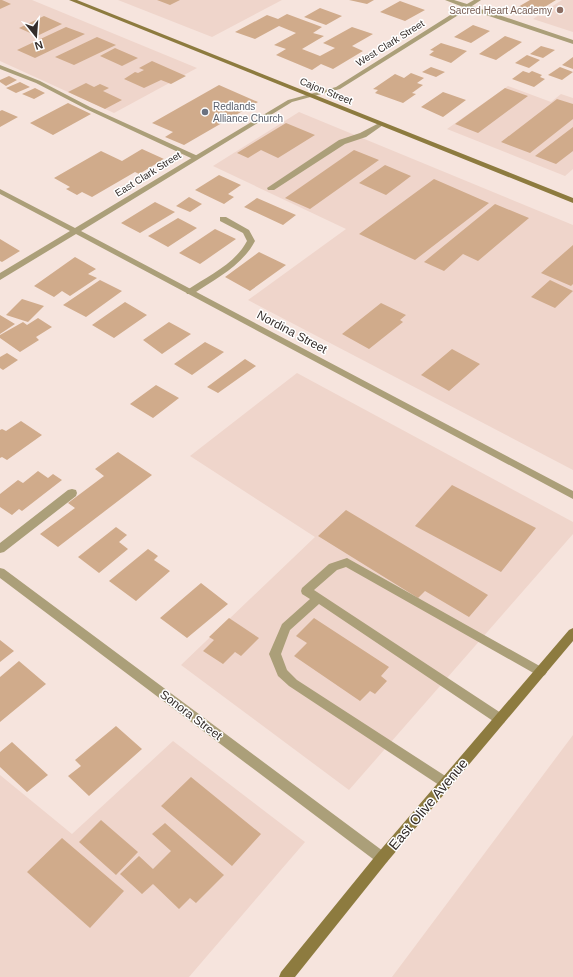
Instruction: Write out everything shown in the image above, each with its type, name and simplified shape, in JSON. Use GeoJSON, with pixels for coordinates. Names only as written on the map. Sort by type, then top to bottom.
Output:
{"type":"FeatureCollection","features":[{"type":"Feature","properties":{"kind":"street","name":"Cajon Street"},"geometry":{"type":"LineString","coordinates":[[72,0],[573,202]]}},
{"type":"Feature","properties":{"kind":"street"},"geometry":{"type":"LineString","coordinates":[[448,0],[573,42]]}},
{"type":"Feature","properties":{"kind":"street","name":"West Clark Street"},"geometry":{"type":"LineString","coordinates":[[310,95],[338,88],[478,0]]}},
{"type":"Feature","properties":{"kind":"street"},"geometry":{"type":"LineString","coordinates":[[0,67],[38,82],[88,108],[196,157]]}},
{"type":"Feature","properties":{"kind":"street","name":"East Clark Street"},"geometry":{"type":"LineString","coordinates":[[0,277],[290,101],[310,95]]}},
{"type":"Feature","properties":{"kind":"street"},"geometry":{"type":"LineString","coordinates":[[271,188],[342,142],[363,135],[381,124]]}},
{"type":"Feature","properties":{"kind":"street","name":"Nordina Street"},"geometry":{"type":"LineString","coordinates":[[0,190],[573,495]]}},
{"type":"Feature","properties":{"kind":"street"},"geometry":{"type":"LineString","coordinates":[[190,292],[241,257],[248,248],[251,241],[246,232],[223,219]]}},
{"type":"Feature","properties":{"kind":"street"},"geometry":{"type":"LineString","coordinates":[[0,549],[72,493]]}},
{"type":"Feature","properties":{"kind":"street"},"geometry":{"type":"LineString","coordinates":[[500,719],[306,591],[333,567],[346,562],[541,672]]}},
{"type":"Feature","properties":{"kind":"street","name":"Sonora Street"},"geometry":{"type":"LineString","coordinates":[[0,572],[382,858]]}},
{"type":"Feature","properties":{"kind":"street"},"geometry":{"type":"LineString","coordinates":[[318,598],[286,627],[275,654],[282,673],[293,683],[446,783]]}},
{"type":"Feature","properties":{"kind":"street","name":"East Olive Avenue"},"geometry":{"type":"LineString","coordinates":[[286,977],[382,858],[573,633]]}},
{"type":"Feature","properties":{"kind":"shaded area"},"geometry":{"type":"Polygon","coordinates":[[[0,0],[32,0],[197,68],[114,113],[0,61],[0,0]]]}},
{"type":"Feature","properties":{"kind":"shaded area"},"geometry":{"type":"Polygon","coordinates":[[[118,0],[282,0],[212,37],[118,0]]]}},
{"type":"Feature","properties":{"kind":"shaded area","name":"Sacred Heart Academy"},"geometry":{"type":"Polygon","coordinates":[[[562,0],[573,0],[573,32],[533,19],[562,0]]]}},
{"type":"Feature","properties":{"kind":"shaded area"},"geometry":{"type":"Polygon","coordinates":[[[508,86],[551,102],[561,94],[573,98],[573,169],[565,176],[447,129],[508,86]]]}},
{"type":"Feature","properties":{"kind":"shaded area"},"geometry":{"type":"Polygon","coordinates":[[[299,112],[573,225],[573,470],[248,300],[346,229],[213,166],[299,112]]]}},
{"type":"Feature","properties":{"kind":"shaded area"},"geometry":{"type":"Polygon","coordinates":[[[297,373],[573,522],[573,534],[349,790],[181,665],[315,537],[190,456],[297,373]]]}},
{"type":"Feature","properties":{"kind":"shaded area"},"geometry":{"type":"Polygon","coordinates":[[[573,735],[573,977],[392,977],[573,735]]]}},
{"type":"Feature","properties":{"kind":"shaded area"},"geometry":{"type":"Polygon","coordinates":[[[173,741],[305,842],[189,977],[0,977],[0,775],[72,834],[173,741]]]}},
{"type":"Feature","properties":{"kind":"building"},"geometry":{"type":"Polygon","coordinates":[[[0,0],[2,0],[11,4],[0,9],[0,0]]]}},
{"type":"Feature","properties":{"kind":"building"},"geometry":{"type":"Polygon","coordinates":[[[157,0],[180,0],[170,5],[157,0]]]}},
{"type":"Feature","properties":{"kind":"building"},"geometry":{"type":"Polygon","coordinates":[[[349,0],[374,0],[367,4],[349,0]]]}},
{"type":"Feature","properties":{"kind":"building"},"geometry":{"type":"Polygon","coordinates":[[[530,0],[556,0],[535,13],[518,7],[530,0]]]}},
{"type":"Feature","properties":{"kind":"building"},"geometry":{"type":"Polygon","coordinates":[[[400,1],[425,10],[405,21],[380,12],[400,1]]]}},
{"type":"Feature","properties":{"kind":"building"},"geometry":{"type":"Polygon","coordinates":[[[320,8],[342,16],[326,25],[304,17],[320,8]]]}},
{"type":"Feature","properties":{"kind":"building"},"geometry":{"type":"Polygon","coordinates":[[[287,14],[322,27],[313,33],[324,36],[302,49],[320,56],[335,48],[323,43],[352,27],[373,34],[352,46],[363,51],[333,69],[321,64],[312,70],[276,55],[286,49],[274,45],[296,33],[279,26],[255,39],[235,32],[267,15],[278,19],[287,14]]]}},
{"type":"Feature","properties":{"kind":"building"},"geometry":{"type":"Polygon","coordinates":[[[44,16],[62,24],[37,36],[19,28],[44,16]]]}},
{"type":"Feature","properties":{"kind":"building"},"geometry":{"type":"Polygon","coordinates":[[[473,25],[490,31],[471,43],[454,37],[473,25]]]}},
{"type":"Feature","properties":{"kind":"building"},"geometry":{"type":"Polygon","coordinates":[[[66,27],[85,34],[35,58],[17,50],[66,27]]]}},
{"type":"Feature","properties":{"kind":"building"},"geometry":{"type":"Polygon","coordinates":[[[505,36],[522,42],[496,60],[479,54],[505,36]]]}},
{"type":"Feature","properties":{"kind":"building"},"geometry":{"type":"Polygon","coordinates":[[[97,37],[116,45],[74,65],[55,57],[97,37]]]}},
{"type":"Feature","properties":{"kind":"building"},"geometry":{"type":"Polygon","coordinates":[[[441,43],[467,51],[451,63],[429,55],[434,51],[430,50],[441,43]]]}},
{"type":"Feature","properties":{"kind":"building"},"geometry":{"type":"Polygon","coordinates":[[[541,46],[555,50],[543,58],[530,54],[541,46]]]}},
{"type":"Feature","properties":{"kind":"building"},"geometry":{"type":"Polygon","coordinates":[[[115,48],[138,58],[122,66],[100,56],[115,48]]]}},
{"type":"Feature","properties":{"kind":"building"},"geometry":{"type":"Polygon","coordinates":[[[527,55],[540,60],[529,68],[515,63],[527,55]]]}},
{"type":"Feature","properties":{"kind":"building"},"geometry":{"type":"Polygon","coordinates":[[[573,57],[573,69],[562,65],[573,57]]]}},
{"type":"Feature","properties":{"kind":"building"},"geometry":{"type":"Polygon","coordinates":[[[152,61],[186,76],[171,84],[161,80],[144,88],[124,79],[135,72],[138,73],[144,70],[139,68],[152,61]]]}},
{"type":"Feature","properties":{"kind":"building"},"geometry":{"type":"Polygon","coordinates":[[[431,67],[445,72],[436,77],[422,72],[431,67]]]}},
{"type":"Feature","properties":{"kind":"building"},"geometry":{"type":"Polygon","coordinates":[[[560,67],[573,72],[562,80],[548,75],[560,67]]]}},
{"type":"Feature","properties":{"kind":"building"},"geometry":{"type":"Polygon","coordinates":[[[523,71],[529,73],[532,71],[542,75],[540,77],[545,79],[534,87],[512,79],[523,71]]]}},
{"type":"Feature","properties":{"kind":"building"},"geometry":{"type":"Polygon","coordinates":[[[411,73],[424,78],[417,83],[423,85],[412,93],[416,94],[403,103],[375,93],[378,90],[373,89],[395,74],[404,78],[411,73]]]}},
{"type":"Feature","properties":{"kind":"building"},"geometry":{"type":"Polygon","coordinates":[[[9,76],[17,80],[6,86],[0,82],[0,80],[9,76]]]}},
{"type":"Feature","properties":{"kind":"building"},"geometry":{"type":"Polygon","coordinates":[[[20,82],[30,87],[16,93],[6,88],[20,82]]]}},
{"type":"Feature","properties":{"kind":"building"},"geometry":{"type":"Polygon","coordinates":[[[86,83],[94,87],[100,84],[109,88],[103,91],[122,100],[105,109],[68,92],[86,83]]]}},
{"type":"Feature","properties":{"kind":"building","name":"Redlands Alliance Church"},"geometry":{"type":"Polygon","coordinates":[[[219,85],[258,102],[184,145],[165,137],[173,132],[152,123],[219,85]]]}},
{"type":"Feature","properties":{"kind":"building"},"geometry":{"type":"Polygon","coordinates":[[[35,88],[45,93],[34,99],[22,94],[35,88]]]}},
{"type":"Feature","properties":{"kind":"building"},"geometry":{"type":"Polygon","coordinates":[[[505,88],[528,96],[478,133],[455,124],[505,88]]]}},
{"type":"Feature","properties":{"kind":"building"},"geometry":{"type":"Polygon","coordinates":[[[443,92],[466,100],[443,117],[421,107],[443,92]]]}},
{"type":"Feature","properties":{"kind":"building"},"geometry":{"type":"Polygon","coordinates":[[[557,99],[573,104],[573,119],[530,153],[501,142],[557,99]]]}},
{"type":"Feature","properties":{"kind":"building"},"geometry":{"type":"Polygon","coordinates":[[[68,103],[91,114],[53,135],[30,123],[68,103]]]}},
{"type":"Feature","properties":{"kind":"building"},"geometry":{"type":"Polygon","coordinates":[[[2,110],[18,117],[0,127],[0,111],[2,110]]]}},
{"type":"Feature","properties":{"kind":"building"},"geometry":{"type":"Polygon","coordinates":[[[286,123],[315,135],[278,158],[261,150],[248,158],[237,153],[286,123]]]}},
{"type":"Feature","properties":{"kind":"building"},"geometry":{"type":"Polygon","coordinates":[[[573,127],[573,151],[556,164],[535,156],[573,127]]]}},
{"type":"Feature","properties":{"kind":"building"},"geometry":{"type":"Polygon","coordinates":[[[142,149],[164,159],[139,174],[135,172],[92,197],[82,192],[77,195],[66,189],[70,187],[54,178],[101,151],[122,161],[142,149]]]}},
{"type":"Feature","properties":{"kind":"building"},"geometry":{"type":"Polygon","coordinates":[[[354,150],[379,160],[310,209],[285,198],[354,150]]]}},
{"type":"Feature","properties":{"kind":"building"},"geometry":{"type":"Polygon","coordinates":[[[385,165],[411,176],[386,195],[359,183],[385,165]]]}},
{"type":"Feature","properties":{"kind":"building"},"geometry":{"type":"Polygon","coordinates":[[[219,175],[241,185],[228,194],[234,197],[224,204],[195,190],[219,175]]]}},
{"type":"Feature","properties":{"kind":"building"},"geometry":{"type":"Polygon","coordinates":[[[434,179],[489,203],[415,260],[359,234],[434,179]]]}},
{"type":"Feature","properties":{"kind":"building"},"geometry":{"type":"Polygon","coordinates":[[[189,197],[202,204],[190,212],[176,206],[189,197]]]}},
{"type":"Feature","properties":{"kind":"building"},"geometry":{"type":"Polygon","coordinates":[[[257,198],[296,215],[283,225],[244,207],[257,198]]]}},
{"type":"Feature","properties":{"kind":"building"},"geometry":{"type":"Polygon","coordinates":[[[155,202],[175,212],[140,233],[121,223],[155,202]]]}},
{"type":"Feature","properties":{"kind":"building"},"geometry":{"type":"Polygon","coordinates":[[[495,204],[529,218],[478,261],[463,254],[444,271],[424,262],[495,204]]]}},
{"type":"Feature","properties":{"kind":"building"},"geometry":{"type":"Polygon","coordinates":[[[178,218],[197,228],[168,247],[148,236],[178,218]]]}},
{"type":"Feature","properties":{"kind":"building"},"geometry":{"type":"Polygon","coordinates":[[[215,229],[236,239],[200,264],[179,253],[215,229]]]}},
{"type":"Feature","properties":{"kind":"building"},"geometry":{"type":"Polygon","coordinates":[[[0,239],[20,251],[2,262],[0,261],[0,239]]]}},
{"type":"Feature","properties":{"kind":"building"},"geometry":{"type":"Polygon","coordinates":[[[573,245],[573,284],[571,286],[541,273],[573,245]]]}},
{"type":"Feature","properties":{"kind":"building"},"geometry":{"type":"Polygon","coordinates":[[[259,252],[286,265],[250,291],[225,277],[259,252]]]}},
{"type":"Feature","properties":{"kind":"building"},"geometry":{"type":"Polygon","coordinates":[[[75,257],[96,269],[88,274],[97,278],[70,296],[62,291],[54,297],[34,286],[75,257]]]}},
{"type":"Feature","properties":{"kind":"building"},"geometry":{"type":"Polygon","coordinates":[[[100,280],[122,291],[86,317],[63,305],[100,280]]]}},
{"type":"Feature","properties":{"kind":"building"},"geometry":{"type":"Polygon","coordinates":[[[550,280],[573,291],[555,308],[531,297],[550,280]]]}},
{"type":"Feature","properties":{"kind":"building"},"geometry":{"type":"Polygon","coordinates":[[[22,299],[44,306],[28,322],[6,315],[22,299]]]}},
{"type":"Feature","properties":{"kind":"building"},"geometry":{"type":"Polygon","coordinates":[[[125,302],[147,315],[114,338],[92,325],[125,302]]]}},
{"type":"Feature","properties":{"kind":"building"},"geometry":{"type":"Polygon","coordinates":[[[381,303],[406,315],[400,320],[403,322],[369,349],[342,334],[381,303]]]}},
{"type":"Feature","properties":{"kind":"building"},"geometry":{"type":"Polygon","coordinates":[[[0,315],[15,324],[0,334],[0,315]]]}},
{"type":"Feature","properties":{"kind":"building"},"geometry":{"type":"Polygon","coordinates":[[[38,318],[52,327],[36,337],[39,340],[20,352],[0,338],[0,335],[23,322],[27,325],[38,318]]]}},
{"type":"Feature","properties":{"kind":"building"},"geometry":{"type":"Polygon","coordinates":[[[169,322],[191,334],[162,354],[143,340],[169,322]]]}},
{"type":"Feature","properties":{"kind":"building"},"geometry":{"type":"Polygon","coordinates":[[[205,342],[224,352],[192,375],[174,364],[205,342]]]}},
{"type":"Feature","properties":{"kind":"building"},"geometry":{"type":"Polygon","coordinates":[[[452,349],[480,364],[449,391],[421,375],[452,349]]]}},
{"type":"Feature","properties":{"kind":"building"},"geometry":{"type":"Polygon","coordinates":[[[7,353],[18,360],[3,370],[0,368],[0,357],[7,353]]]}},
{"type":"Feature","properties":{"kind":"building"},"geometry":{"type":"Polygon","coordinates":[[[245,359],[256,366],[218,393],[207,387],[245,359]]]}},
{"type":"Feature","properties":{"kind":"building"},"geometry":{"type":"Polygon","coordinates":[[[156,385],[179,398],[153,418],[130,404],[156,385]]]}},
{"type":"Feature","properties":{"kind":"building"},"geometry":{"type":"Polygon","coordinates":[[[21,421],[42,435],[7,460],[2,457],[0,458],[0,430],[2,429],[6,431],[21,421]]]}},
{"type":"Feature","properties":{"kind":"building"},"geometry":{"type":"Polygon","coordinates":[[[118,452],[152,475],[58,547],[40,534],[75,508],[68,503],[104,476],[95,469],[118,452]]]}},
{"type":"Feature","properties":{"kind":"building"},"geometry":{"type":"Polygon","coordinates":[[[38,471],[48,478],[53,474],[62,480],[22,511],[19,509],[12,515],[0,507],[0,494],[18,480],[23,483],[38,471]]]}},
{"type":"Feature","properties":{"kind":"building"},"geometry":{"type":"Polygon","coordinates":[[[452,485],[536,528],[501,572],[415,526],[452,485]]]}},
{"type":"Feature","properties":{"kind":"building"},"geometry":{"type":"Polygon","coordinates":[[[346,510],[488,595],[469,617],[425,591],[418,598],[318,536],[346,510]]]}},
{"type":"Feature","properties":{"kind":"building"},"geometry":{"type":"Polygon","coordinates":[[[116,527],[127,535],[119,542],[128,549],[99,573],[78,557],[116,527]]]}},
{"type":"Feature","properties":{"kind":"building"},"geometry":{"type":"Polygon","coordinates":[[[148,549],[158,556],[154,560],[170,571],[136,601],[109,581],[148,549]]]}},
{"type":"Feature","properties":{"kind":"building"},"geometry":{"type":"Polygon","coordinates":[[[201,583],[228,604],[187,638],[160,618],[201,583]]]}},
{"type":"Feature","properties":{"kind":"building"},"geometry":{"type":"Polygon","coordinates":[[[229,618],[259,638],[241,656],[235,652],[223,664],[203,651],[214,640],[209,637],[229,618]]]}},
{"type":"Feature","properties":{"kind":"building"},"geometry":{"type":"Polygon","coordinates":[[[314,618],[389,667],[381,676],[387,681],[375,694],[370,691],[360,701],[294,656],[307,643],[296,636],[314,618]]]}},
{"type":"Feature","properties":{"kind":"building"},"geometry":{"type":"Polygon","coordinates":[[[0,640],[14,651],[0,662],[0,640]]]}},
{"type":"Feature","properties":{"kind":"building"},"geometry":{"type":"Polygon","coordinates":[[[19,661],[46,684],[0,722],[0,677],[19,661]]]}},
{"type":"Feature","properties":{"kind":"building"},"geometry":{"type":"Polygon","coordinates":[[[116,726],[142,749],[89,796],[68,776],[81,766],[75,760],[116,726]]]}},
{"type":"Feature","properties":{"kind":"building"},"geometry":{"type":"Polygon","coordinates":[[[12,742],[48,775],[27,792],[0,767],[0,752],[12,742]]]}},
{"type":"Feature","properties":{"kind":"building"},"geometry":{"type":"Polygon","coordinates":[[[191,777],[261,834],[232,866],[161,806],[191,777]]]}},
{"type":"Feature","properties":{"kind":"building"},"geometry":{"type":"Polygon","coordinates":[[[101,820],[138,852],[116,875],[79,842],[101,820]]]}},
{"type":"Feature","properties":{"kind":"building"},"geometry":{"type":"Polygon","coordinates":[[[165,823],[224,875],[196,903],[190,898],[179,909],[153,884],[142,894],[120,874],[139,856],[153,869],[171,851],[152,834],[165,823]]]}},
{"type":"Feature","properties":{"kind":"building"},"geometry":{"type":"Polygon","coordinates":[[[62,838],[124,891],[90,928],[27,872],[62,838]]]}},
{"type":"Feature","properties":{"kind":"place","name":"Sacred Heart Academy"},"geometry":{"type":"Point","coordinates":[560,10]}},
{"type":"Feature","properties":{"kind":"place","name":"Redlands Alliance Church"},"geometry":{"type":"Point","coordinates":[205,112]}}]}
